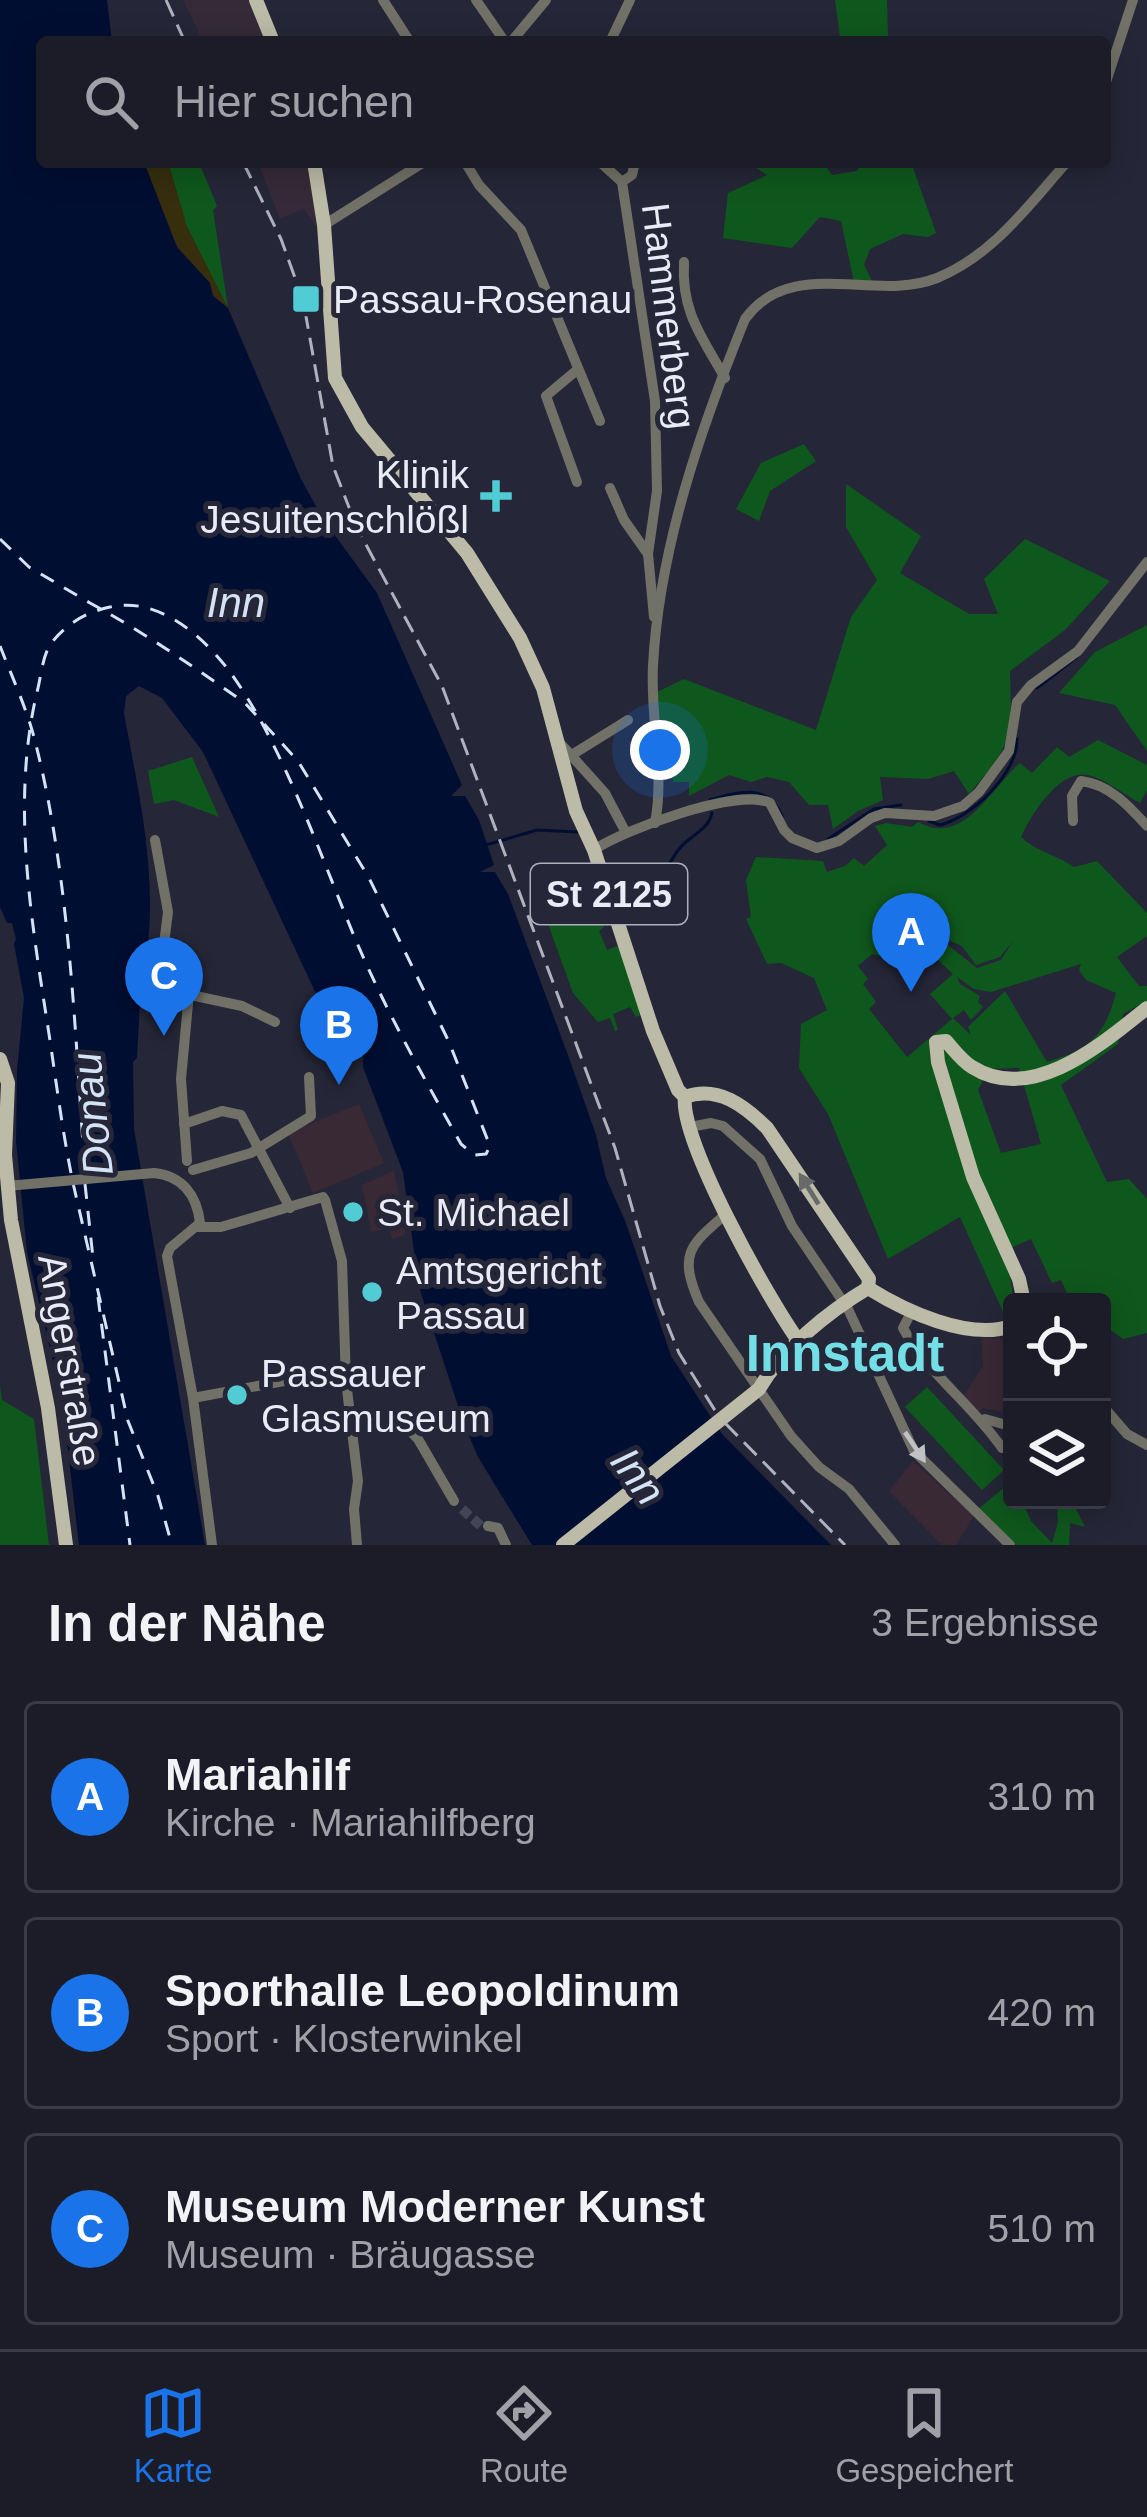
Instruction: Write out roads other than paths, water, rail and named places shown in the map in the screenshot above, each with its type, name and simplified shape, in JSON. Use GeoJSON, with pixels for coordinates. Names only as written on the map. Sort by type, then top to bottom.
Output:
{"type":"FeatureCollection","features":[{"type":"Feature","properties":{"kind":"main road"},"geometry":{"type":"LineString","coordinates":[[256,0],[271,36]]}},
{"type":"Feature","properties":{"kind":"main road","name":"St 2125"},"geometry":{"type":"LineString","coordinates":[[315,168],[324,225],[333,364],[345,401],[467,553],[496,595],[536,672],[576,811],[594,850],[653,1031],[678,1090],[692,1095],[690,1127],[753,1272],[800,1343]]}},
{"type":"Feature","properties":{"kind":"main road"},"geometry":{"type":"LineString","coordinates":[[1022,1293],[973,1177],[936,1042],[946,1041],[985,1074],[1024,1077],[1094,1051],[1146,1010]]}},
{"type":"Feature","properties":{"kind":"main road","name":"Angerstraße"},"geometry":{"type":"LineString","coordinates":[[0,1059],[8,1083],[9,1186],[48,1408],[62,1545]]}},
{"type":"Feature","properties":{"kind":"main road"},"geometry":{"type":"LineString","coordinates":[[692,1095],[723,1096],[747,1108],[787,1154],[868,1279],[868,1288]]}},
{"type":"Feature","properties":{"kind":"main road","name":"Angerstraße"},"geometry":{"type":"LineString","coordinates":[[0,1206],[23,1309],[62,1545]]}},
{"type":"Feature","properties":{"kind":"main road"},"geometry":{"type":"LineString","coordinates":[[563,1545],[759,1389],[770,1372],[843,1302],[868,1288]]}},
{"type":"Feature","properties":{"kind":"main road"},"geometry":{"type":"LineString","coordinates":[[868,1288],[913,1311],[976,1328],[1003,1328]]}},
{"type":"Feature","properties":{"kind":"street"},"geometry":{"type":"LineString","coordinates":[[382,0],[406,36]]}},
{"type":"Feature","properties":{"kind":"street"},"geometry":{"type":"LineString","coordinates":[[476,0],[503,36]]}},
{"type":"Feature","properties":{"kind":"street"},"geometry":{"type":"LineString","coordinates":[[513,36],[546,0]]}},
{"type":"Feature","properties":{"kind":"street"},"geometry":{"type":"LineString","coordinates":[[613,36],[630,0]]}},
{"type":"Feature","properties":{"kind":"street"},"geometry":{"type":"LineString","coordinates":[[1111,67],[1133,0]]}},
{"type":"Feature","properties":{"kind":"street"},"geometry":{"type":"LineString","coordinates":[[324,225],[414,168]]}},
{"type":"Feature","properties":{"kind":"street"},"geometry":{"type":"LineString","coordinates":[[469,168],[520,230],[600,421]]}},
{"type":"Feature","properties":{"kind":"street"},"geometry":{"type":"LineString","coordinates":[[607,168],[622,182]]}},
{"type":"Feature","properties":{"kind":"street","name":"Hammerberg"},"geometry":{"type":"LineString","coordinates":[[634,168],[622,182],[655,401],[657,491],[648,554],[656,632]]}},
{"type":"Feature","properties":{"kind":"street"},"geometry":{"type":"LineString","coordinates":[[655,823],[659,800],[652,715],[656,632],[679,511],[746,319],[763,301],[803,284],[905,286],[939,278],[988,250],[1061,168]]}},
{"type":"Feature","properties":{"kind":"street"},"geometry":{"type":"LineString","coordinates":[[684,262],[682,286],[688,314],[725,378]]}},
{"type":"Feature","properties":{"kind":"street"},"geometry":{"type":"LineString","coordinates":[[577,482],[546,396],[578,370]]}},
{"type":"Feature","properties":{"kind":"street","name":"Hammerberg"},"geometry":{"type":"LineString","coordinates":[[610,488],[624,520],[648,554]]}},
{"type":"Feature","properties":{"kind":"street"},"geometry":{"type":"LineString","coordinates":[[594,850],[625,831],[715,803],[757,797],[770,803],[792,838],[817,848],[839,841],[885,813],[948,814],[979,792],[1009,751],[1017,702],[1031,685],[1078,651],[1147,562]]}},
{"type":"Feature","properties":{"kind":"street"},"geometry":{"type":"LineString","coordinates":[[570,756],[628,720]]}},
{"type":"Feature","properties":{"kind":"street"},"geometry":{"type":"LineString","coordinates":[[558,741],[605,793],[625,831]]}},
{"type":"Feature","properties":{"kind":"street"},"geometry":{"type":"LineString","coordinates":[[1072,821],[1072,796],[1081,782],[1088,781],[1108,790],[1147,826]]}},
{"type":"Feature","properties":{"kind":"street"},"geometry":{"type":"LineString","coordinates":[[155,840],[168,913],[163,952],[192,961],[181,1079],[190,1166],[186,1186],[201,1218],[167,1256],[193,1398],[212,1545]]}},
{"type":"Feature","properties":{"kind":"street"},"geometry":{"type":"LineString","coordinates":[[186,994],[242,1006],[275,1022]]}},
{"type":"Feature","properties":{"kind":"street"},"geometry":{"type":"LineString","coordinates":[[160,1173],[172,1162],[212,1167],[261,1147],[311,1117],[309,1077]]}},
{"type":"Feature","properties":{"kind":"street"},"geometry":{"type":"LineString","coordinates":[[184,1124],[222,1111],[239,1113],[290,1208]]}},
{"type":"Feature","properties":{"kind":"street"},"geometry":{"type":"LineString","coordinates":[[690,1127],[723,1126],[760,1159],[792,1226],[843,1302],[914,1451],[1010,1545]]}},
{"type":"Feature","properties":{"kind":"street"},"geometry":{"type":"LineString","coordinates":[[9,1186],[160,1173],[186,1186]]}},
{"type":"Feature","properties":{"kind":"street"},"geometry":{"type":"LineString","coordinates":[[197,1227],[221,1227],[323,1197],[342,1261],[346,1381],[358,1492],[357,1545]]}},
{"type":"Feature","properties":{"kind":"street"},"geometry":{"type":"LineString","coordinates":[[727,1213],[692,1243],[688,1269],[699,1302],[783,1425],[819,1467],[849,1490],[895,1545]]}},
{"type":"Feature","properties":{"kind":"street"},"geometry":{"type":"LineString","coordinates":[[913,1311],[903,1328],[917,1354],[982,1418],[1003,1447]]}},
{"type":"Feature","properties":{"kind":"street"},"geometry":{"type":"LineString","coordinates":[[193,1398],[284,1382],[346,1381]]}},
{"type":"Feature","properties":{"kind":"street"},"geometry":{"type":"LineString","coordinates":[[1111,1415],[1127,1434],[1147,1444]]}},
{"type":"Feature","properties":{"kind":"street"},"geometry":{"type":"LineString","coordinates":[[352,1430],[396,1419],[418,1439],[457,1505]]}},
{"type":"Feature","properties":{"kind":"street"},"geometry":{"type":"LineString","coordinates":[[488,1526],[498,1528],[506,1545]]}},
{"type":"Feature","properties":{"kind":"water","name":"Inn"},"geometry":{"type":"Polygon","coordinates":[[[0,0],[107,0],[111,36],[36,36],[36,168],[146,168],[177,247],[210,283],[213,296],[228,308],[301,479],[323,519],[377,593],[462,785],[451,796],[465,796],[479,820],[494,865],[480,872],[495,872],[508,894],[671,1356],[722,1434],[831,1545],[532,1545],[478,1457],[464,1424],[419,1287],[403,1172],[363,1067],[363,1054],[326,1015],[203,752],[162,698],[139,686],[126,696],[124,713],[150,885],[148,944],[143,947],[137,1058],[133,1062],[134,1129],[205,1545],[79,1545],[62,1399],[27,1252],[16,1141],[24,998],[12,923],[7,923],[0,907],[0,0]]]}},
{"type":"Feature","properties":{"kind":"waterway"},"geometry":{"type":"LineString","coordinates":[[1037,688],[1077,657]]}},
{"type":"Feature","properties":{"kind":"waterway"},"geometry":{"type":"LineString","coordinates":[[929,821],[940,825],[953,820],[991,792],[1010,766],[1017,739]]}},
{"type":"Feature","properties":{"kind":"waterway"},"geometry":{"type":"LineString","coordinates":[[710,800],[752,792],[769,798],[782,816]]}},
{"type":"Feature","properties":{"kind":"waterway"},"geometry":{"type":"LineString","coordinates":[[828,839],[874,809],[901,805]]}},
{"type":"Feature","properties":{"kind":"waterway"},"geometry":{"type":"LineString","coordinates":[[625,919],[645,906],[679,849],[707,824],[712,813]]}},
{"type":"Feature","properties":{"kind":"waterway"},"geometry":{"type":"LineString","coordinates":[[486,845],[537,830],[578,832]]}},
{"type":"Feature","properties":{"kind":"tunnel"},"geometry":{"type":"LineString","coordinates":[[462,1509],[481,1526],[488,1526]]}},
{"type":"Feature","properties":{"kind":"railway"},"geometry":{"type":"LineString","coordinates":[[166,0],[182,36]]}},
{"type":"Feature","properties":{"kind":"railway"},"geometry":{"type":"LineString","coordinates":[[246,168],[281,239],[303,300],[333,466],[357,528],[442,686],[615,1148],[660,1306],[679,1353],[716,1412]]}},
{"type":"Feature","properties":{"kind":"railway"},"geometry":{"type":"LineString","coordinates":[[725,1423],[845,1545]]}},
{"type":"Feature","properties":{"kind":"place","name":"Passau-Rosenau"},"geometry":{"type":"Point","coordinates":[306,299]}},
{"type":"Feature","properties":{"kind":"place","name":"Klinik Jesuitenschlößl"},"geometry":{"type":"Point","coordinates":[496,496]}},
{"type":"Feature","properties":{"kind":"place","name":"Mariahilf"},"geometry":{"type":"Point","coordinates":[911,992]}},
{"type":"Feature","properties":{"kind":"place","name":"Museum Moderner Kunst"},"geometry":{"type":"Point","coordinates":[164,1036]}},
{"type":"Feature","properties":{"kind":"place","name":"Sporthalle Leopoldinum"},"geometry":{"type":"Point","coordinates":[339,1085]}},
{"type":"Feature","properties":{"kind":"place","name":"St. Michael"},"geometry":{"type":"Point","coordinates":[353,1212]}},
{"type":"Feature","properties":{"kind":"place","name":"Amtsgericht Passau"},"geometry":{"type":"Point","coordinates":[372,1292]}},
{"type":"Feature","properties":{"kind":"place","name":"Passauer Glasmuseum"},"geometry":{"type":"Point","coordinates":[237,1395]}},
{"type":"Feature","properties":{"kind":"district","name":"Innstadt"},"geometry":{"type":"Point","coordinates":[845,1353]}},
{"type":"Feature","properties":{"kind":"water label","name":"Donau"},"geometry":{"type":"Point","coordinates":[92,1114]}}]}
